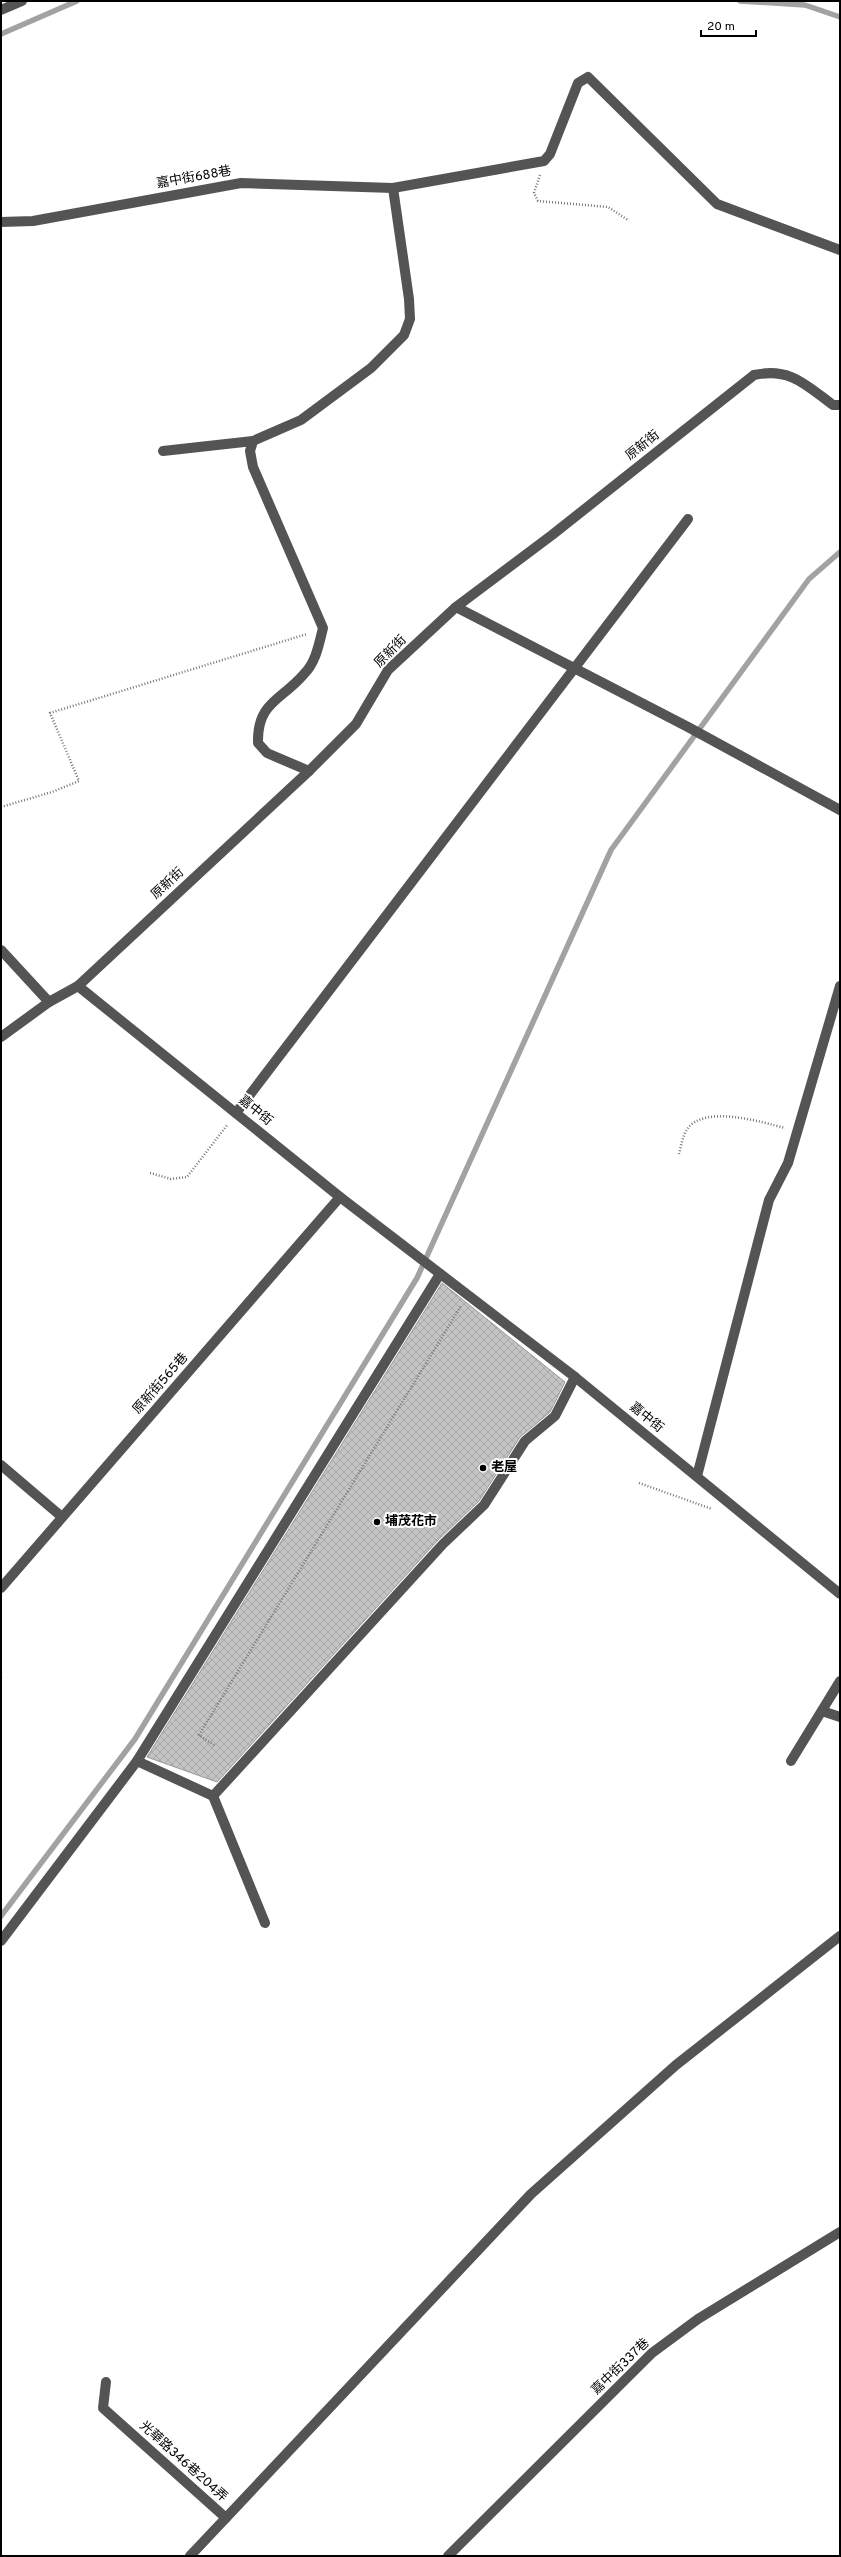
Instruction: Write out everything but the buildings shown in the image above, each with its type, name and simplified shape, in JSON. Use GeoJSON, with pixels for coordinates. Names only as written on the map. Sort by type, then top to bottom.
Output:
{"type":"FeatureCollection","features":[{"type":"Feature","properties":{"kind":"street"},"geometry":{"type":"LineString","coordinates":[[1,10],[22,1]]}},
{"type":"Feature","properties":{"kind":"street"},"geometry":{"type":"LineString","coordinates":[[544,162],[550,154],[578,84],[588,77],[717,204],[840,250]]}},
{"type":"Feature","properties":{"kind":"street","name":"嘉中街688巷"},"geometry":{"type":"LineString","coordinates":[[1,222],[33,221],[241,183],[393,188],[544,162]]}},
{"type":"Feature","properties":{"kind":"street"},"geometry":{"type":"LineString","coordinates":[[163,451],[253,441],[301,420],[371,368],[404,336],[410,320],[409,299],[393,188]]}},
{"type":"Feature","properties":{"kind":"street","name":"原新街"},"geometry":{"type":"LineString","coordinates":[[1,1037],[49,1002],[78,986],[309,771],[356,724],[388,670],[456,607],[552,535],[754,375],[765,372],[787,374],[834,405],[840,405]]}},
{"type":"Feature","properties":{"kind":"street"},"geometry":{"type":"LineString","coordinates":[[253,441],[250,451],[253,467],[322,628],[316,654],[305,674],[267,707],[258,725],[258,743],[267,753],[309,771]]}},
{"type":"Feature","properties":{"kind":"street"},"geometry":{"type":"LineString","coordinates":[[236,1113],[688,518]]}},
{"type":"Feature","properties":{"kind":"street"},"geometry":{"type":"LineString","coordinates":[[456,607],[688,727],[840,810]]}},
{"type":"Feature","properties":{"kind":"street"},"geometry":{"type":"LineString","coordinates":[[1,950],[49,1002]]}},
{"type":"Feature","properties":{"kind":"street","name":"嘉中街"},"geometry":{"type":"LineString","coordinates":[[78,986],[340,1198],[575,1377],[840,1594]]}},
{"type":"Feature","properties":{"kind":"street"},"geometry":{"type":"LineString","coordinates":[[697,1476],[769,1200],[788,1163],[840,986]]}},
{"type":"Feature","properties":{"kind":"street","name":"原新街565巷"},"geometry":{"type":"LineString","coordinates":[[1,1588],[340,1198]]}},
{"type":"Feature","properties":{"kind":"street"},"geometry":{"type":"LineString","coordinates":[[1,1941],[137,1761],[440,1274]]}},
{"type":"Feature","properties":{"kind":"street"},"geometry":{"type":"LineString","coordinates":[[213,1796],[443,1544],[484,1505],[525,1441],[555,1416],[575,1377]]}},
{"type":"Feature","properties":{"kind":"street"},"geometry":{"type":"LineString","coordinates":[[1,1465],[62,1517]]}},
{"type":"Feature","properties":{"kind":"street"},"geometry":{"type":"LineString","coordinates":[[791,1761],[840,1681]]}},
{"type":"Feature","properties":{"kind":"street"},"geometry":{"type":"LineString","coordinates":[[822,1710],[840,1717]]}},
{"type":"Feature","properties":{"kind":"street"},"geometry":{"type":"LineString","coordinates":[[137,1761],[213,1796],[265,1923]]}},
{"type":"Feature","properties":{"kind":"street"},"geometry":{"type":"LineString","coordinates":[[226,2518],[531,2194],[676,2065],[840,1936]]}},
{"type":"Feature","properties":{"kind":"street","name":"嘉中街337巷"},"geometry":{"type":"LineString","coordinates":[[448,2556],[652,2353],[698,2319],[840,2232]]}},
{"type":"Feature","properties":{"kind":"street","name":"光華路346巷204弄"},"geometry":{"type":"LineString","coordinates":[[106,2382],[103,2408],[226,2518],[190,2556]]}},
{"type":"Feature","properties":{"kind":"path"},"geometry":{"type":"LineString","coordinates":[[544,162],[534,193],[538,201],[608,207],[628,220]]}},
{"type":"Feature","properties":{"kind":"path"},"geometry":{"type":"LineString","coordinates":[[1,807],[52,792],[79,781],[50,713],[146,682],[281,644],[322,628]]}},
{"type":"Feature","properties":{"kind":"path"},"geometry":{"type":"LineString","coordinates":[[150,1173],[171,1179],[187,1177],[236,1113]]}},
{"type":"Feature","properties":{"kind":"path"},"geometry":{"type":"LineString","coordinates":[[679,1154],[687,1128],[696,1121],[732,1115],[797,1131]]}},
{"type":"Feature","properties":{"kind":"path"},"geometry":{"type":"LineString","coordinates":[[214,1745],[199,1735],[468,1295]]}},
{"type":"Feature","properties":{"kind":"path"},"geometry":{"type":"LineString","coordinates":[[639,1483],[719,1512]]}},
{"type":"Feature","properties":{"kind":"waterway"},"geometry":{"type":"LineString","coordinates":[[1,34],[77,1]]}},
{"type":"Feature","properties":{"kind":"waterway"},"geometry":{"type":"LineString","coordinates":[[740,1],[805,5],[840,17]]}},
{"type":"Feature","properties":{"kind":"waterway"},"geometry":{"type":"LineString","coordinates":[[1,1916],[135,1739],[417,1278],[611,850],[809,579],[840,552]]}},
{"type":"Feature","properties":{"kind":"place","name":"老屋"},"geometry":{"type":"Point","coordinates":[483,1468]}},
{"type":"Feature","properties":{"kind":"place","name":"埔茂花市"},"geometry":{"type":"Point","coordinates":[377,1522]}}]}
